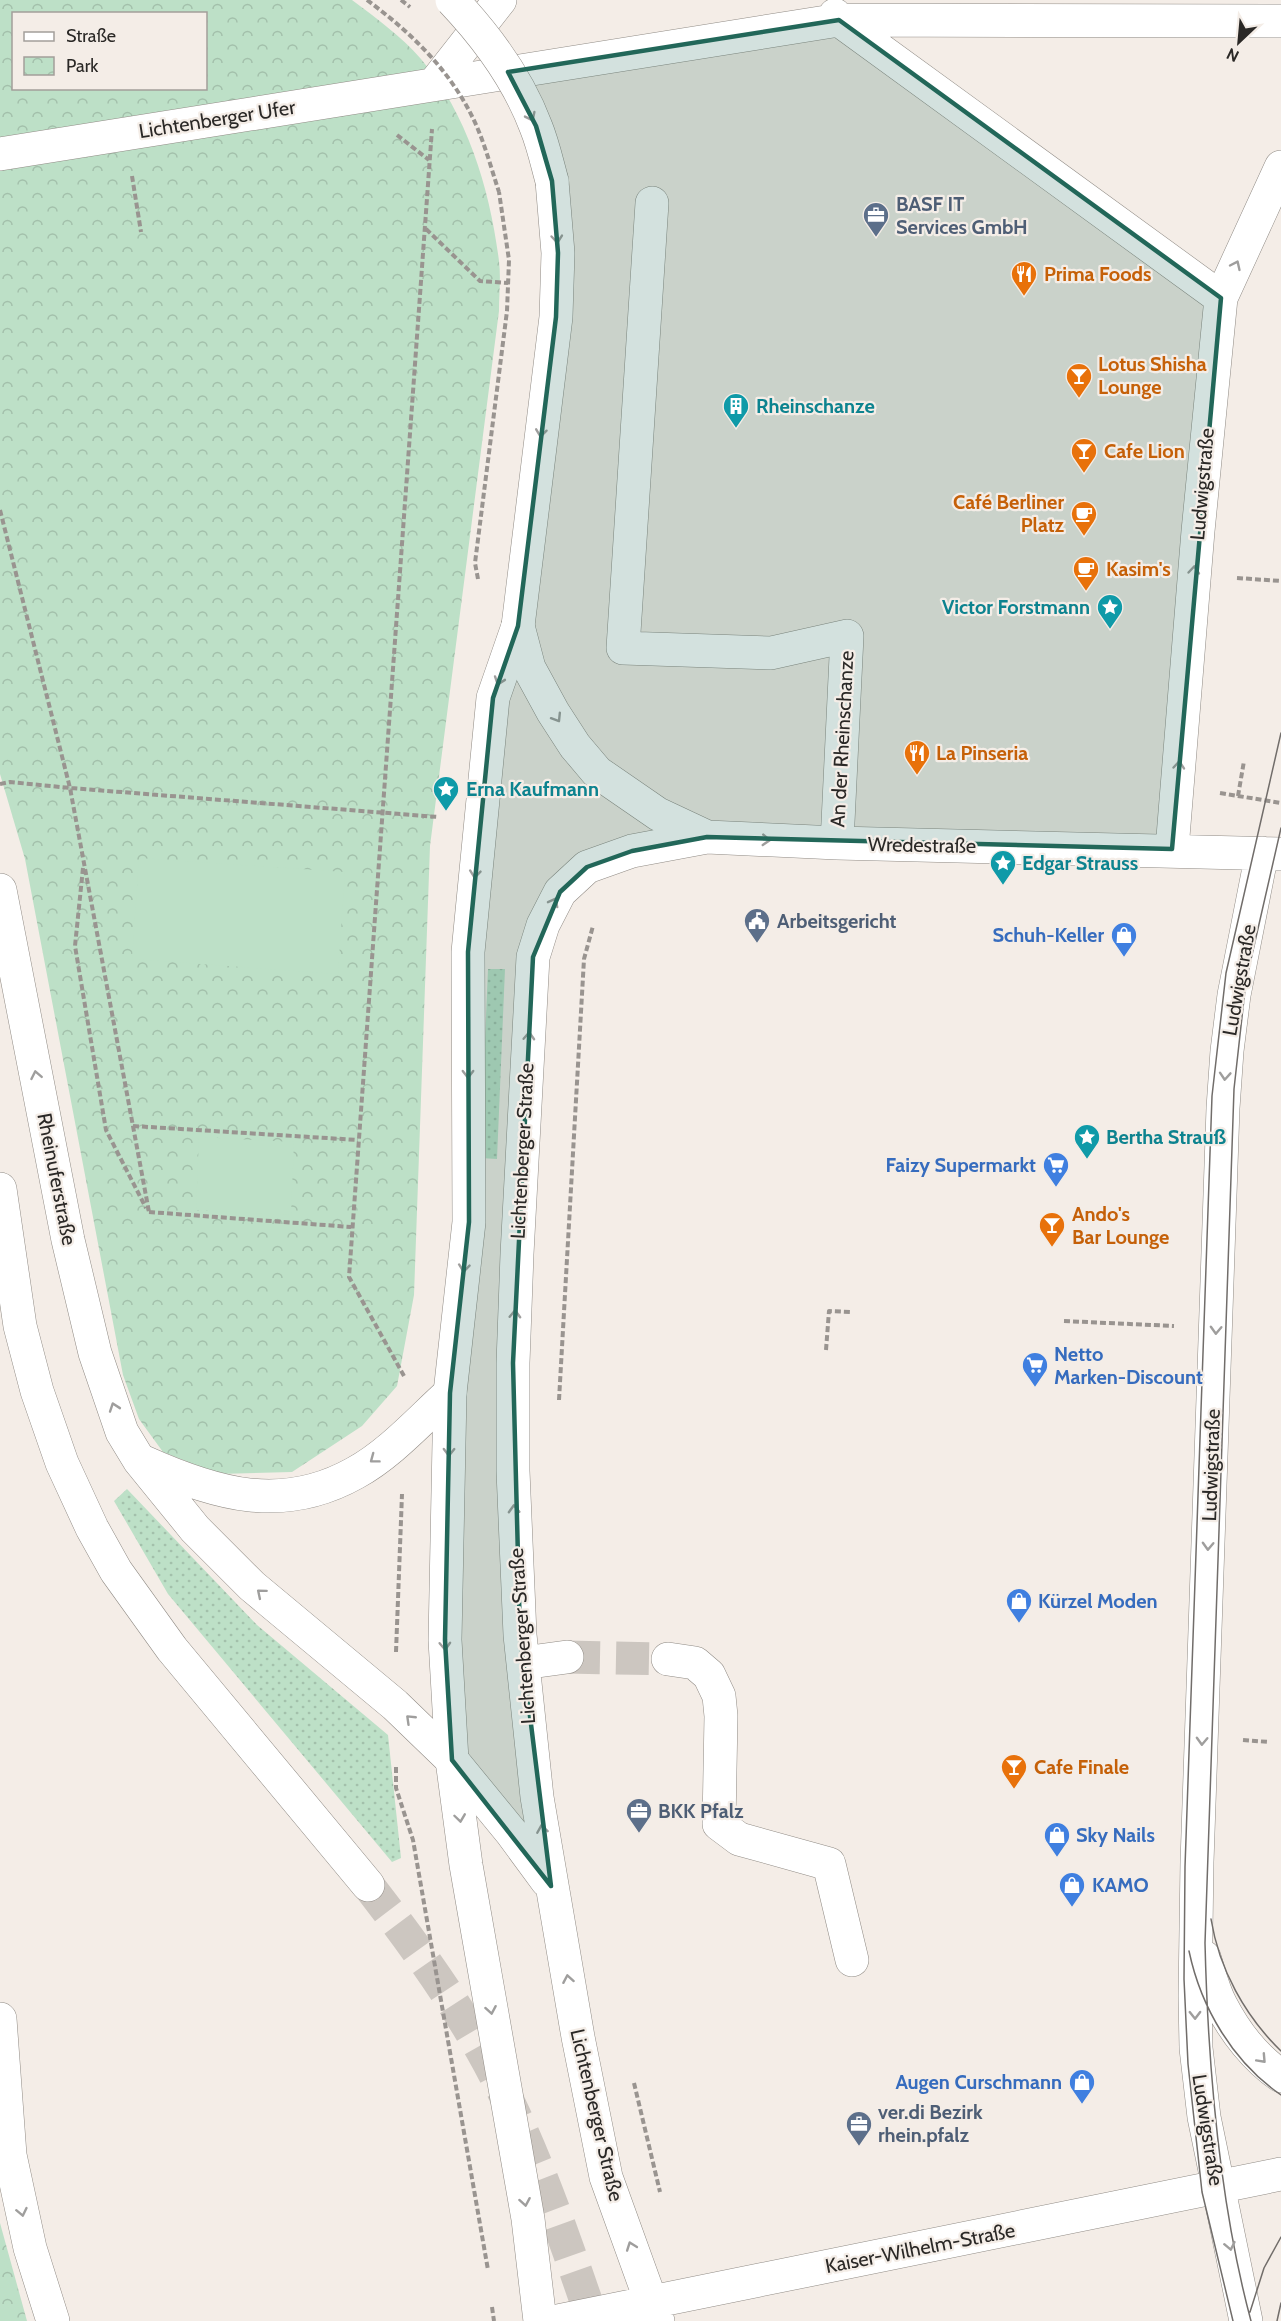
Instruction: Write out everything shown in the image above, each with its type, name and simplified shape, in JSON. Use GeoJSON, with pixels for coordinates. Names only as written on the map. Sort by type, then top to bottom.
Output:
{"type":"FeatureCollection","features":[{"type":"Feature","properties":{"kind":"main road"},"geometry":{"type":"LineString","coordinates":[[452,0],[482,31],[512,78],[536,126],[552,181],[558,253],[556,317],[518,626],[493,698],[468,952],[469,1222],[450,1393],[445,1640],[452,1760],[466,1865],[528,2219],[540,2321]]}},
{"type":"Feature","properties":{"kind":"main road"},"geometry":{"type":"LineString","coordinates":[[435,83],[500,0]]}},
{"type":"Feature","properties":{"kind":"main road"},"geometry":{"type":"LineString","coordinates":[[833,10],[1221,298]]}},
{"type":"Feature","properties":{"kind":"main road","name":"Lichtenberger Ufer"},"geometry":{"type":"LineString","coordinates":[[0,154],[435,83],[833,10],[1281,21]]}},
{"type":"Feature","properties":{"kind":"main road","name":"Ludwigstraße"},"geometry":{"type":"LineString","coordinates":[[1173,836],[1198,531],[1221,298],[1281,167]]}},
{"type":"Feature","properties":{"kind":"main road","name":"An der Rheinschanze"},"geometry":{"type":"LineString","coordinates":[[652,203],[623,648],[771,653],[847,636],[838,832]]}},
{"type":"Feature","properties":{"kind":"main road","name":"Wredestraße"},"geometry":{"type":"LineString","coordinates":[[518,626],[529,668],[575,746],[597,772],[658,814],[707,837]]}},
{"type":"Feature","properties":{"kind":"main road","name":"Wredestraße"},"geometry":{"type":"LineString","coordinates":[[533,957],[543,925],[560,892],[587,867],[632,850],[707,837],[838,832],[1173,836],[1271,853]]}},
{"type":"Feature","properties":{"kind":"main road","name":"Ludwigstraße"},"geometry":{"type":"LineString","coordinates":[[1246,2321],[1204,2117],[1196,2049],[1196,1935],[1227,1051],[1234,995],[1271,853]]}},
{"type":"Feature","properties":{"kind":"main road","name":"Rheinuferstraße"},"geometry":{"type":"LineString","coordinates":[[0,890],[82,1302],[95,1353],[122,1432],[139,1460],[195,1529],[252,1587],[395,1705],[452,1760],[511,1832],[551,1887]]}},
{"type":"Feature","properties":{"kind":"main road","name":"Lichtenberger Straße"},"geometry":{"type":"LineString","coordinates":[[533,957],[513,1363],[514,1494],[523,1664],[537,1797],[551,1887],[606,2176],[654,2311]]}},
{"type":"Feature","properties":{"kind":"main road"},"geometry":{"type":"LineString","coordinates":[[0,1189],[20,1326],[37,1391],[62,1463],[92,1528],[116,1571],[172,1649],[368,1885]]}},
{"type":"Feature","properties":{"kind":"main road"},"geometry":{"type":"LineString","coordinates":[[139,1460],[185,1480],[225,1492],[269,1498],[312,1492],[356,1473],[387,1449],[450,1393]]}},
{"type":"Feature","properties":{"kind":"main road"},"geometry":{"type":"LineString","coordinates":[[523,1664],[567,1657]]}},
{"type":"Feature","properties":{"kind":"main road"},"geometry":{"type":"LineString","coordinates":[[668,1659],[695,1663],[710,1675],[719,1696],[719,1824],[739,1839],[829,1864],[852,1960]]}},
{"type":"Feature","properties":{"kind":"main road","name":"Ludwigstraße"},"geometry":{"type":"LineString","coordinates":[[1196,1935],[1220,2004],[1239,2035],[1271,2070],[1281,2076]]}},
{"type":"Feature","properties":{"kind":"main road"},"geometry":{"type":"LineString","coordinates":[[0,2019],[10,2154],[30,2248],[53,2321]]}},
{"type":"Feature","properties":{"kind":"main road","name":"Kaiser-Wilhelm-Straße"},"geometry":{"type":"LineString","coordinates":[[558,2321],[654,2311],[1281,2174]]}},
{"type":"Feature","properties":{"kind":"path"},"geometry":{"type":"LineString","coordinates":[[367,0],[392,19],[430,54],[459,92],[477,127],[499,192],[509,260],[508,283],[506,322],[476,563],[479,584]]}},
{"type":"Feature","properties":{"kind":"path"},"geometry":{"type":"LineString","coordinates":[[407,1382],[349,1277],[435,83]]}},
{"type":"Feature","properties":{"kind":"path"},"geometry":{"type":"LineString","coordinates":[[124,134],[141,232]]}},
{"type":"Feature","properties":{"kind":"path"},"geometry":{"type":"LineString","coordinates":[[425,229],[480,281],[508,283]]}},
{"type":"Feature","properties":{"kind":"path"},"geometry":{"type":"LineString","coordinates":[[0,510],[70,788],[149,1212]]}},
{"type":"Feature","properties":{"kind":"path"},"geometry":{"type":"LineString","coordinates":[[1238,796],[1244,761]]}},
{"type":"Feature","properties":{"kind":"path"},"geometry":{"type":"LineString","coordinates":[[0,784],[10,782],[440,817]]}},
{"type":"Feature","properties":{"kind":"path"},"geometry":{"type":"LineString","coordinates":[[1177,786],[1281,803]]}},
{"type":"Feature","properties":{"kind":"path"},"geometry":{"type":"LineString","coordinates":[[83,861],[75,946],[106,1130],[149,1212]]}},
{"type":"Feature","properties":{"kind":"path"},"geometry":{"type":"LineString","coordinates":[[133,1126],[358,1140]]}},
{"type":"Feature","properties":{"kind":"path"},"geometry":{"type":"LineString","coordinates":[[149,1212],[351,1227]]}},
{"type":"Feature","properties":{"kind":"path"},"geometry":{"type":"LineString","coordinates":[[826,1350],[829,1311],[851,1312]]}},
{"type":"Feature","properties":{"kind":"path"},"geometry":{"type":"LineString","coordinates":[[1064,1321],[1216,1328]]}},
{"type":"Feature","properties":{"kind":"highlighted area"},"geometry":{"type":"Polygon","coordinates":[[[839,20],[1221,298],[1172,849],[707,837],[632,851],[587,867],[560,892],[533,957],[513,1363],[520,1635],[551,1886],[452,1760],[445,1640],[450,1393],[469,1222],[468,952],[493,698],[518,626],[556,317],[558,253],[552,181],[536,126],[508,72],[839,20]]]}},
{"type":"Feature","properties":{"kind":"green space"},"geometry":{"type":"Polygon","coordinates":[[[0,0],[352,0],[397,35],[421,59],[452,104],[464,129],[490,207],[500,267],[499,311],[430,846],[414,1295],[397,1386],[362,1426],[292,1472],[218,1474],[163,1452],[139,1419],[123,1375],[25,859],[0,774],[0,0]]]}},
{"type":"Feature","properties":{"kind":"green space"},"geometry":{"type":"Polygon","coordinates":[[[139,858],[345,872],[338,974],[132,959],[139,858]]]}},
{"type":"Feature","properties":{"kind":"green space"},"geometry":{"type":"Polygon","coordinates":[[[488,969],[505,969],[497,1159],[480,1158],[488,969]]]}},
{"type":"Feature","properties":{"kind":"green space"},"geometry":{"type":"Polygon","coordinates":[[[199,1137],[294,1142],[291,1215],[196,1210],[199,1137]]]}},
{"type":"Feature","properties":{"kind":"green space"},"geometry":{"type":"Polygon","coordinates":[[[127,1489],[257,1625],[388,1735],[401,1858],[392,1862],[168,1594],[114,1501],[127,1489]]]}},
{"type":"Feature","properties":{"kind":"green space"},"geometry":{"type":"Polygon","coordinates":[[[0,2223],[27,2321],[0,2321],[0,2223]]]}},
{"type":"Feature","properties":{"kind":"tunnel"},"geometry":{"type":"LineString","coordinates":[[567,1657],[668,1659]]}},
{"type":"Feature","properties":{"kind":"tunnel"},"geometry":{"type":"LineString","coordinates":[[368,1885],[442,1987],[499,2083],[544,2183],[593,2321]]}},
{"type":"Feature","properties":{"kind":"tram line"},"geometry":{"type":"LineString","coordinates":[[1233,2321],[1202,2192],[1188,2064],[1184,1979],[1185,1867],[1212,1096],[1226,973],[1281,733]]}},
{"type":"Feature","properties":{"kind":"tram line"},"geometry":{"type":"LineString","coordinates":[[1251,2321],[1231,2229],[1217,2134],[1212,2085],[1205,1943],[1234,1089],[1246,981],[1281,828]]}},
{"type":"Feature","properties":{"kind":"tram line"},"geometry":{"type":"LineString","coordinates":[[1211,1919],[1220,1956],[1236,1991],[1256,2023],[1281,2051]]}},
{"type":"Feature","properties":{"kind":"tram line"},"geometry":{"type":"LineString","coordinates":[[1189,1951],[1202,1993],[1222,2032],[1248,2067],[1281,2095]]}},
{"type":"Feature","properties":{"kind":"tram line"},"geometry":{"type":"LineString","coordinates":[[1250,2312],[1264,2268],[1281,2237]]}},
{"type":"Feature","properties":{"kind":"tram line"},"geometry":{"type":"LineString","coordinates":[[1277,2321],[1281,2303]]}},
{"type":"Feature","properties":{"kind":"place","name":"BASF IT Services GmbH"},"geometry":{"type":"Point","coordinates":[876,238]}},
{"type":"Feature","properties":{"kind":"place","name":"Prima Foods"},"geometry":{"type":"Point","coordinates":[1024,297]}},
{"type":"Feature","properties":{"kind":"place","name":"Lotus Shisha Lounge"},"geometry":{"type":"Point","coordinates":[1079,399]}},
{"type":"Feature","properties":{"kind":"place","name":"Rheinschanze"},"geometry":{"type":"Point","coordinates":[736,429]}},
{"type":"Feature","properties":{"kind":"place","name":"Cafe Lion"},"geometry":{"type":"Point","coordinates":[1084,474]}},
{"type":"Feature","properties":{"kind":"place","name":"Café Berliner Platz"},"geometry":{"type":"Point","coordinates":[1084,537]}},
{"type":"Feature","properties":{"kind":"place","name":"Kasim's"},"geometry":{"type":"Point","coordinates":[1086,592]}},
{"type":"Feature","properties":{"kind":"place","name":"Victor Forstmann"},"geometry":{"type":"Point","coordinates":[1110,630]}},
{"type":"Feature","properties":{"kind":"place","name":"La Pinseria"},"geometry":{"type":"Point","coordinates":[917,776]}},
{"type":"Feature","properties":{"kind":"place","name":"Erna Kaufmann"},"geometry":{"type":"Point","coordinates":[446,812]}},
{"type":"Feature","properties":{"kind":"place","name":"Edgar Strauss"},"geometry":{"type":"Point","coordinates":[1003,886]}},
{"type":"Feature","properties":{"kind":"place","name":"Arbeitsgericht"},"geometry":{"type":"Point","coordinates":[757,944]}},
{"type":"Feature","properties":{"kind":"place","name":"Schuh-Keller"},"geometry":{"type":"Point","coordinates":[1124,958]}},
{"type":"Feature","properties":{"kind":"place","name":"Bertha Strauß"},"geometry":{"type":"Point","coordinates":[1087,1160]}},
{"type":"Feature","properties":{"kind":"place","name":"Faizy Supermarkt"},"geometry":{"type":"Point","coordinates":[1056,1188]}},
{"type":"Feature","properties":{"kind":"place","name":"Ando's Bar Lounge"},"geometry":{"type":"Point","coordinates":[1052,1248]}},
{"type":"Feature","properties":{"kind":"place","name":"Netto Marken-Discount"},"geometry":{"type":"Point","coordinates":[1035,1388]}},
{"type":"Feature","properties":{"kind":"place","name":"Kürzel Moden"},"geometry":{"type":"Point","coordinates":[1019,1624]}},
{"type":"Feature","properties":{"kind":"place","name":"Cafe Finale"},"geometry":{"type":"Point","coordinates":[1014,1790]}},
{"type":"Feature","properties":{"kind":"place","name":"BKK Pfalz"},"geometry":{"type":"Point","coordinates":[639,1834]}},
{"type":"Feature","properties":{"kind":"place","name":"Sky Nails"},"geometry":{"type":"Point","coordinates":[1057,1858]}},
{"type":"Feature","properties":{"kind":"place","name":"KAMO"},"geometry":{"type":"Point","coordinates":[1072,1908]}},
{"type":"Feature","properties":{"kind":"place","name":"Augen Curschmann"},"geometry":{"type":"Point","coordinates":[1082,2105]}},
{"type":"Feature","properties":{"kind":"place","name":"ver.di Bezirk rhein.pfalz"},"geometry":{"type":"Point","coordinates":[859,2147]}}]}
